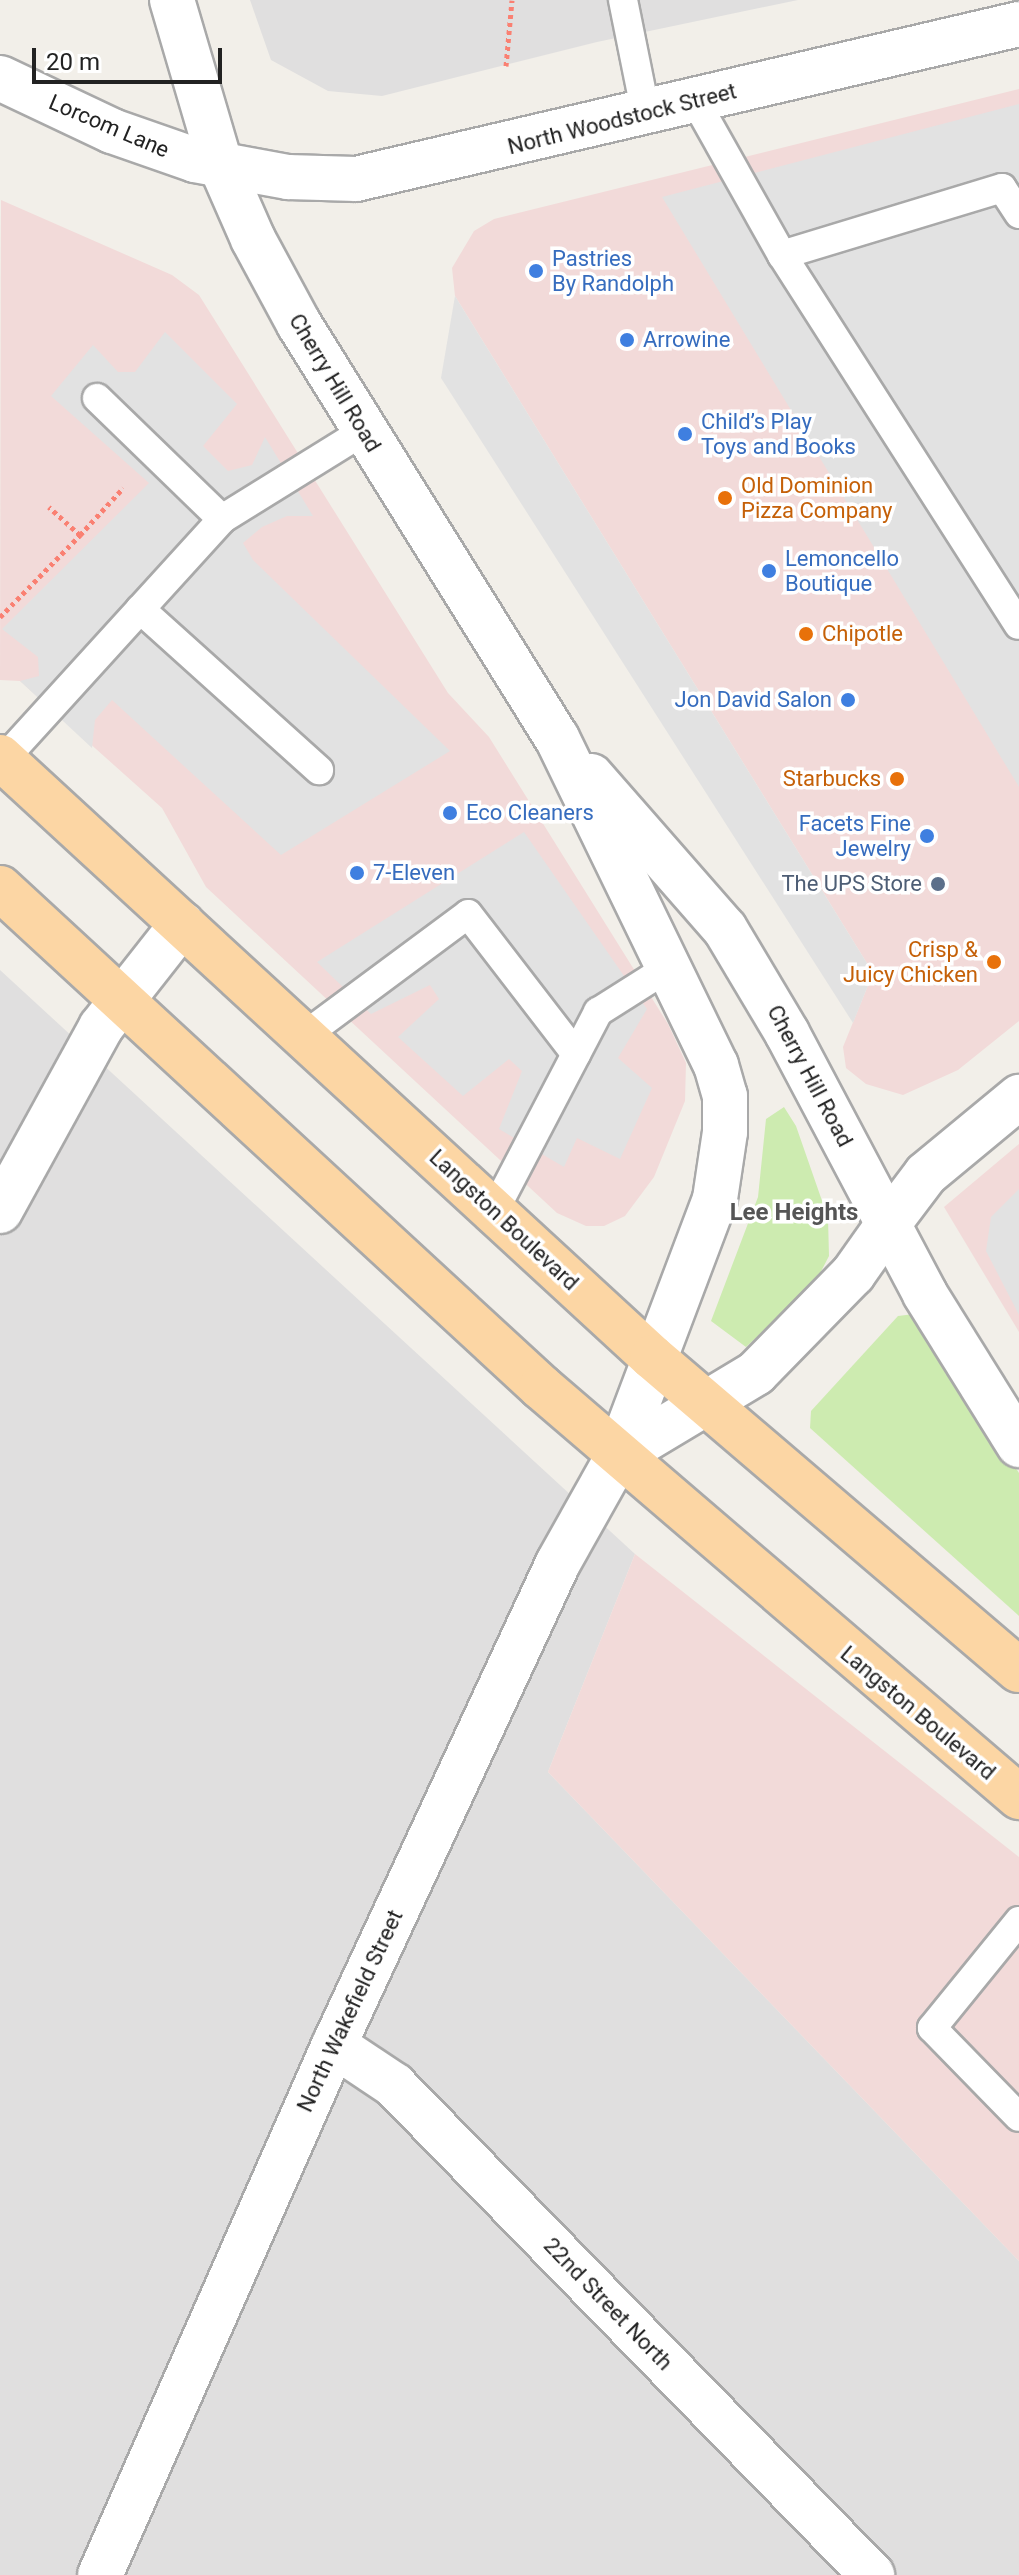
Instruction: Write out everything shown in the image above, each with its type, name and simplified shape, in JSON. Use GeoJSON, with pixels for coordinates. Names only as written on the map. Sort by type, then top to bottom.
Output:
{"type":"FeatureCollection","features":[{"type":"Feature","properties":{"kind":"main road","name":"Langston Boulevard"},"geometry":{"type":"LineString","coordinates":[[2,758],[652,1357],[1019,1670]]}},
{"type":"Feature","properties":{"kind":"main road","name":"Langston Boulevard"},"geometry":{"type":"LineString","coordinates":[[0,888],[618,1456],[1019,1797]]}},
{"type":"Feature","properties":{"kind":"street","name":"Cherry Hill Road"},"geometry":{"type":"LineString","coordinates":[[172,0],[221,166],[272,276],[364,431],[557,738],[666,969],[716,1065],[725,1096],[725,1132],[706,1229],[652,1357],[618,1456]]}},
{"type":"Feature","properties":{"kind":"street","name":"North Woodstock Street"},"geometry":{"type":"LineString","coordinates":[[221,166],[319,179],[384,176],[1019,24]]}},
{"type":"Feature","properties":{"kind":"street","name":"Lorcom Lane"},"geometry":{"type":"LineString","coordinates":[[4,86],[112,131],[221,166]]}},
{"type":"Feature","properties":{"kind":"street","name":"Cherry Hill Road"},"geometry":{"type":"LineString","coordinates":[[557,738],[725,929],[933,1308],[1019,1445]]}},
{"type":"Feature","properties":{"kind":"street"},"geometry":{"type":"LineString","coordinates":[[0,1211],[71,1076],[120,1001],[182,924]]}},
{"type":"Feature","properties":{"kind":"street"},"geometry":{"type":"LineString","coordinates":[[618,1456],[756,1373],[853,1274],[926,1174],[1019,1097]]}},
{"type":"Feature","properties":{"kind":"street","name":"North Wakefield Street"},"geometry":{"type":"LineString","coordinates":[[100,2575],[334,2045],[558,1563],[618,1456]]}},
{"type":"Feature","properties":{"kind":"street","name":"22nd Street North"},"geometry":{"type":"LineString","coordinates":[[334,2045],[394,2085],[872,2575]]}},
{"type":"Feature","properties":{"kind":"lane"},"geometry":{"type":"LineString","coordinates":[[623,0],[646,114]]}},
{"type":"Feature","properties":{"kind":"lane"},"geometry":{"type":"LineString","coordinates":[[696,102],[782,255],[1019,625]]}},
{"type":"Feature","properties":{"kind":"lane"},"geometry":{"type":"LineString","coordinates":[[782,255],[1002,188],[1019,214]]}},
{"type":"Feature","properties":{"kind":"lane"},"geometry":{"type":"LineString","coordinates":[[97,398],[222,519]]}},
{"type":"Feature","properties":{"kind":"lane"},"geometry":{"type":"LineString","coordinates":[[2,758],[222,519],[364,431]]}},
{"type":"Feature","properties":{"kind":"lane"},"geometry":{"type":"LineString","coordinates":[[140,609],[319,770]]}},
{"type":"Feature","properties":{"kind":"lane"},"geometry":{"type":"LineString","coordinates":[[304,1036],[468,914],[576,1054]]}},
{"type":"Feature","properties":{"kind":"lane"},"geometry":{"type":"LineString","coordinates":[[494,1211],[598,1012],[666,969]]}},
{"type":"Feature","properties":{"kind":"lane"},"geometry":{"type":"LineString","coordinates":[[1019,1921],[932,2028],[1019,2117]]}},
{"type":"Feature","properties":{"kind":"path"},"geometry":{"type":"LineString","coordinates":[[506,66],[512,0]]}},
{"type":"Feature","properties":{"kind":"path"},"geometry":{"type":"LineString","coordinates":[[0,617],[125,486],[116,477]]}},
{"type":"Feature","properties":{"kind":"path"},"geometry":{"type":"LineString","coordinates":[[49,507],[80,535]]}},
{"type":"Feature","properties":{"kind":"shaded area"},"geometry":{"type":"Polygon","coordinates":[[[250,0],[798,0],[597,42],[382,96],[328,91],[271,60],[250,0]]]}},
{"type":"Feature","properties":{"kind":"shaded area"},"geometry":{"type":"Polygon","coordinates":[[[1019,89],[1019,1021],[958,1070],[903,1095],[866,1084],[846,1068],[843,1047],[873,973],[455,296],[452,268],[474,231],[494,219],[1019,89]]]}},
{"type":"Feature","properties":{"kind":"shaded area"},"geometry":{"type":"Polygon","coordinates":[[[1019,104],[1019,787],[662,197],[1019,104]]]}},
{"type":"Feature","properties":{"kind":"shaded area"},"geometry":{"type":"Polygon","coordinates":[[[1,200],[172,275],[199,295],[448,693],[489,737],[668,1024],[686,1063],[685,1101],[654,1177],[625,1216],[604,1226],[586,1226],[557,1213],[206,887],[162,808],[20,681],[0,680],[1,200]]]}},
{"type":"Feature","properties":{"kind":"shaded area"},"geometry":{"type":"Polygon","coordinates":[[[455,296],[873,973],[853,1023],[441,378],[455,296]]]}},
{"type":"Feature","properties":{"kind":"shaded area"},"geometry":{"type":"Polygon","coordinates":[[[165,332],[237,404],[203,446],[228,471],[252,465],[265,437],[313,516],[287,516],[262,527],[243,543],[253,560],[450,751],[281,855],[112,700],[95,720],[92,748],[20,681],[39,676],[38,657],[2,629],[149,483],[51,396],[93,345],[118,372],[135,372],[165,332]]]}},
{"type":"Feature","properties":{"kind":"shaded area"},"geometry":{"type":"Polygon","coordinates":[[[524,832],[647,1009],[618,1058],[652,1088],[620,1159],[577,1138],[564,1167],[499,1129],[522,1071],[509,1059],[463,1096],[398,1037],[439,999],[430,985],[371,1014],[317,962],[524,832]]]}},
{"type":"Feature","properties":{"kind":"shaded area"},"geometry":{"type":"Polygon","coordinates":[[[0,970],[635,1554],[548,1772],[1019,2261],[1019,2575],[0,2575],[0,970]]]}},
{"type":"Feature","properties":{"kind":"shaded area"},"geometry":{"type":"Polygon","coordinates":[[[1019,1144],[1019,1332],[944,1207],[1019,1144]]]}},
{"type":"Feature","properties":{"kind":"shaded area"},"geometry":{"type":"Polygon","coordinates":[[[1019,1189],[1019,1315],[986,1251],[991,1217],[1019,1189]]]}},
{"type":"Feature","properties":{"kind":"shaded area"},"geometry":{"type":"Polygon","coordinates":[[[635,1554],[1019,1857],[1019,2261],[548,1772],[635,1554]]]}},
{"type":"Feature","properties":{"kind":"green space"},"geometry":{"type":"Polygon","coordinates":[[[784,1107],[796,1126],[828,1218],[829,1256],[815,1283],[746,1347],[711,1321],[758,1197],[766,1119],[784,1107]]]}},
{"type":"Feature","properties":{"kind":"green space"},"geometry":{"type":"Polygon","coordinates":[[[914,1314],[1019,1473],[1019,1616],[810,1428],[811,1411],[898,1316],[914,1314]]]}},
{"type":"Feature","properties":{"kind":"place","name":"Pastries By Randolph"},"geometry":{"type":"Point","coordinates":[536,271]}},
{"type":"Feature","properties":{"kind":"place","name":"Arrowine"},"geometry":{"type":"Point","coordinates":[627,340]}},
{"type":"Feature","properties":{"kind":"place","name":"Child’s Play Toys and Books"},"geometry":{"type":"Point","coordinates":[685,434]}},
{"type":"Feature","properties":{"kind":"place","name":"Old Dominion Pizza Company"},"geometry":{"type":"Point","coordinates":[725,498]}},
{"type":"Feature","properties":{"kind":"place","name":"Lemoncello Boutique"},"geometry":{"type":"Point","coordinates":[769,571]}},
{"type":"Feature","properties":{"kind":"place","name":"Chipotle"},"geometry":{"type":"Point","coordinates":[806,634]}},
{"type":"Feature","properties":{"kind":"place","name":"Jon David Salon"},"geometry":{"type":"Point","coordinates":[848,700]}},
{"type":"Feature","properties":{"kind":"place","name":"Starbucks"},"geometry":{"type":"Point","coordinates":[897,779]}},
{"type":"Feature","properties":{"kind":"place","name":"Eco Cleaners"},"geometry":{"type":"Point","coordinates":[450,813]}},
{"type":"Feature","properties":{"kind":"place","name":"Facets Fine Jewelry"},"geometry":{"type":"Point","coordinates":[927,836]}},
{"type":"Feature","properties":{"kind":"place","name":"7-Eleven"},"geometry":{"type":"Point","coordinates":[357,873]}},
{"type":"Feature","properties":{"kind":"place","name":"The UPS Store"},"geometry":{"type":"Point","coordinates":[938,884]}},
{"type":"Feature","properties":{"kind":"place","name":"Crisp & Juicy Chicken"},"geometry":{"type":"Point","coordinates":[994,962]}},
{"type":"Feature","properties":{"kind":"district","name":"Lee Heights"},"geometry":{"type":"Point","coordinates":[794,1213]}}]}
